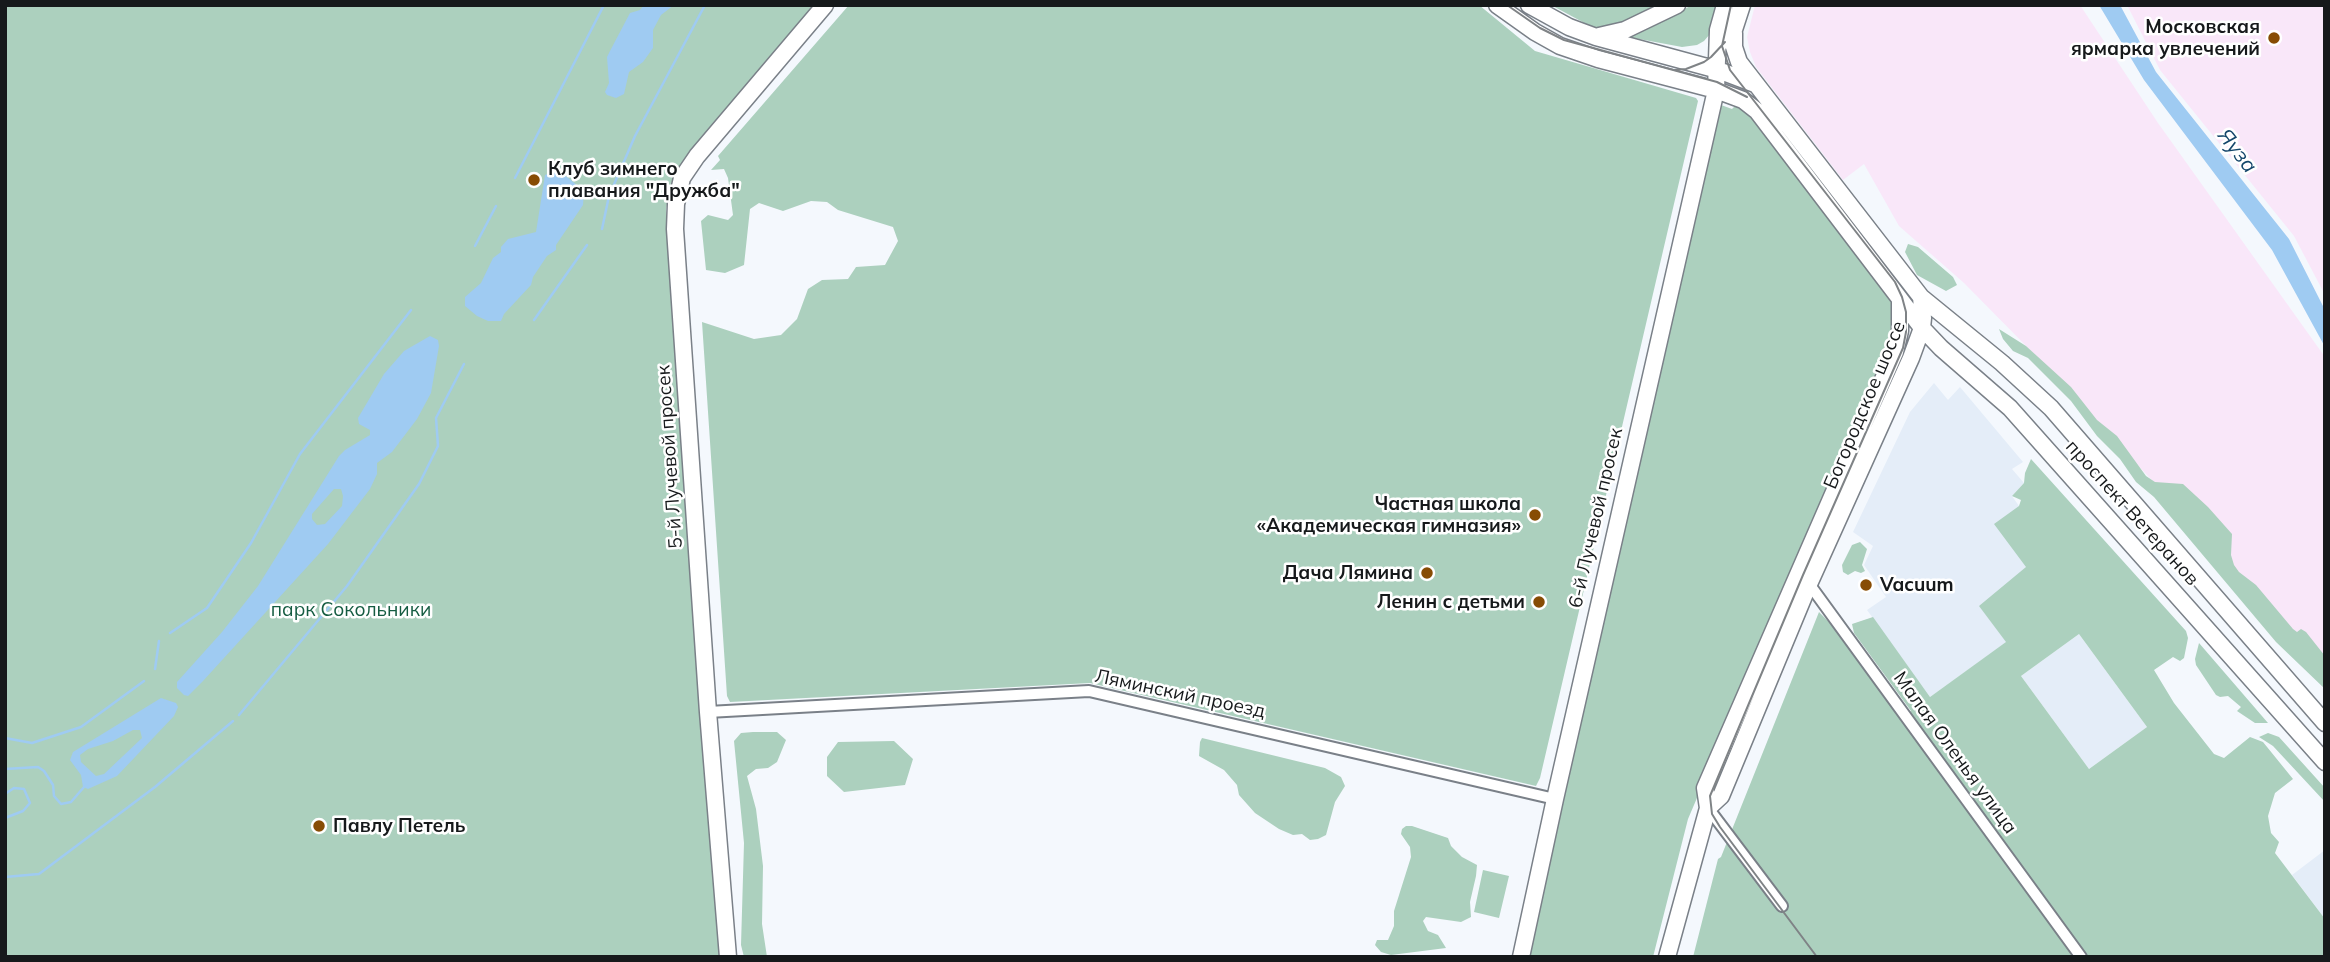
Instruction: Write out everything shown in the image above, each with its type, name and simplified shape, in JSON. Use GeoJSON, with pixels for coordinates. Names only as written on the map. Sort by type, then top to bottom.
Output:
{"type":"FeatureCollection","features":[{"type":"Feature","properties":{"kind":"main road","name":"5-й Лучевой просек"},"geometry":{"type":"LineString","coordinates":[[728,957],[674,229],[676,204],[682,178],[697,156],[825,5]]}},
{"type":"Feature","properties":{"kind":"main road","name":"Богородское шоссе"},"geometry":{"type":"LineString","coordinates":[[1497,5],[1535,32],[1569,50],[1716,90],[1743,100],[1757,111],[1900,299],[1900,331],[1895,352],[1705,788],[1708,808],[1667,957]]}},
{"type":"Feature","properties":{"kind":"main road"},"geometry":{"type":"LineString","coordinates":[[1530,5],[1569,27],[1596,37],[1718,70],[1755,84]]}},
{"type":"Feature","properties":{"kind":"main road"},"geometry":{"type":"LineString","coordinates":[[1596,37],[1625,30],[1677,5]]}},
{"type":"Feature","properties":{"kind":"main road"},"geometry":{"type":"LineString","coordinates":[[1718,70],[1718,30],[1726,5]]}},
{"type":"Feature","properties":{"kind":"main road"},"geometry":{"type":"LineString","coordinates":[[1718,70],[1734,33],[1742,5]]}},
{"type":"Feature","properties":{"kind":"main road"},"geometry":{"type":"LineString","coordinates":[[1734,33],[1735,54],[1755,84],[1921,297]]}},
{"type":"Feature","properties":{"kind":"main road","name":"6-й Лучевой просек"},"geometry":{"type":"LineString","coordinates":[[1521,957],[1716,90],[1718,70]]}},
{"type":"Feature","properties":{"kind":"main road","name":"Богородское шоссе"},"geometry":{"type":"LineString","coordinates":[[1708,808],[1721,796],[1810,584],[1911,358],[1922,328],[1921,297]]}},
{"type":"Feature","properties":{"kind":"main road","name":"проспект Ветеранов"},"geometry":{"type":"LineString","coordinates":[[1921,297],[2002,363],[2051,408],[2325,723]]}},
{"type":"Feature","properties":{"kind":"main road","name":"проспект Ветеранов"},"geometry":{"type":"LineString","coordinates":[[1900,299],[1941,348],[2010,408],[2325,762]]}},
{"type":"Feature","properties":{"kind":"street","name":"Малая Оленья улица"},"geometry":{"type":"LineString","coordinates":[[1799,570],[2081,957]]}},
{"type":"Feature","properties":{"kind":"street","name":"Ляминский проезд"},"geometry":{"type":"LineString","coordinates":[[708,712],[1089,691],[1555,799]]}},
{"type":"Feature","properties":{"kind":"street"},"geometry":{"type":"LineString","coordinates":[[1708,808],[1782,906]]}},
{"type":"Feature","properties":{"kind":"shaded area"},"geometry":{"type":"Polygon","coordinates":[[[1755,5],[2080,5],[2158,123],[2325,357],[2325,666],[2038,358],[1964,283],[1899,226],[1864,164],[1843,180],[1756,67],[1747,37],[1755,5]]]}},
{"type":"Feature","properties":{"kind":"shaded area"},"geometry":{"type":"Polygon","coordinates":[[[2127,5],[2325,5],[2325,295],[2294,236],[2160,70],[2127,5]]]}},
{"type":"Feature","properties":{"kind":"shaded area"},"geometry":{"type":"Polygon","coordinates":[[[1934,383],[1948,400],[1960,387],[2023,462],[2012,469],[2024,483],[2012,496],[2019,506],[2026,567],[2007,642],[1930,697],[1867,610],[1886,597],[1864,565],[1873,546],[1853,532],[1910,412],[1934,383]]]}},
{"type":"Feature","properties":{"kind":"shaded area"},"geometry":{"type":"Polygon","coordinates":[[[2079,634],[2147,727],[2089,769],[2021,676],[2079,634]]]}},
{"type":"Feature","properties":{"kind":"shaded area"},"geometry":{"type":"Polygon","coordinates":[[[2325,850],[2325,919],[2292,875],[2325,850]]]}},
{"type":"Feature","properties":{"kind":"green space","name":"парк Сокольники"},"geometry":{"type":"Polygon","coordinates":[[[5,5],[817,5],[684,163],[671,183],[666,209],[725,957],[5,957],[5,5]]]}},
{"type":"Feature","properties":{"kind":"green space"},"geometry":{"type":"Polygon","coordinates":[[[849,5],[1479,5],[1535,51],[1696,98],[1698,101],[1536,786],[1090,683],[730,702],[727,696],[702,322],[754,339],[781,335],[797,319],[808,289],[822,280],[848,279],[856,267],[885,265],[898,241],[893,227],[838,210],[827,202],[811,201],[783,211],[759,203],[750,209],[744,265],[725,273],[706,270],[701,221],[708,215],[728,220],[733,215],[728,178],[724,169],[711,170],[720,160],[718,156],[849,5]]]}},
{"type":"Feature","properties":{"kind":"green space"},"geometry":{"type":"Polygon","coordinates":[[[1551,5],[1664,5],[1607,30],[1590,26],[1551,5]]]}},
{"type":"Feature","properties":{"kind":"green space"},"geometry":{"type":"Polygon","coordinates":[[[1692,5],[1719,5],[1710,34],[1697,45],[1682,47],[1623,36],[1655,25],[1692,5]]]}},
{"type":"Feature","properties":{"kind":"green space"},"geometry":{"type":"Polygon","coordinates":[[[1721,105],[1732,109],[1736,105],[1755,116],[1884,287],[1894,305],[1891,344],[1688,819],[1653,957],[1527,957],[1721,105]]]}},
{"type":"Feature","properties":{"kind":"green space"},"geometry":{"type":"Polygon","coordinates":[[[1908,244],[1918,247],[1953,277],[1957,285],[1946,291],[1917,275],[1905,252],[1908,244]]]}},
{"type":"Feature","properties":{"kind":"green space"},"geometry":{"type":"Polygon","coordinates":[[[1999,329],[2026,346],[2071,387],[2097,420],[2117,436],[2146,476],[2155,482],[2183,484],[2208,507],[2232,534],[2231,555],[2239,572],[2256,585],[2293,629],[2306,632],[2325,656],[2325,689],[2276,642],[2154,497],[2136,482],[2071,401],[2028,358],[2013,351],[1999,329]]]}},
{"type":"Feature","properties":{"kind":"green space"},"geometry":{"type":"Polygon","coordinates":[[[2031,459],[2186,631],[2188,638],[2184,658],[2180,661],[2173,657],[2154,670],[2174,703],[2214,754],[2224,758],[2250,737],[2263,742],[2293,779],[2275,793],[2268,816],[2271,833],[2279,842],[2275,853],[2325,919],[2325,957],[1693,957],[1718,859],[1819,612],[1901,720],[1911,711],[1854,633],[1852,624],[1873,617],[1930,697],[2006,642],[1979,606],[2026,567],[1994,524],[2019,506],[2021,500],[2012,496],[2024,483],[2031,459]],[[2079,634],[2021,676],[2089,769],[2147,727],[2079,634]]]}},
{"type":"Feature","properties":{"kind":"green space"},"geometry":{"type":"Polygon","coordinates":[[[1860,542],[1867,549],[1862,565],[1865,571],[1855,571],[1848,575],[1843,572],[1842,565],[1852,545],[1860,542]]]}},
{"type":"Feature","properties":{"kind":"green space"},"geometry":{"type":"Polygon","coordinates":[[[2199,643],[2268,723],[2255,723],[2237,711],[2241,707],[2228,696],[2216,695],[2196,665],[2199,643]]]}},
{"type":"Feature","properties":{"kind":"green space"},"geometry":{"type":"Polygon","coordinates":[[[777,732],[786,740],[777,762],[768,768],[756,769],[747,776],[756,809],[763,866],[762,924],[767,957],[744,957],[741,945],[744,843],[734,741],[741,733],[777,732]]]}},
{"type":"Feature","properties":{"kind":"green space"},"geometry":{"type":"Polygon","coordinates":[[[2268,733],[2279,737],[2325,788],[2325,802],[2273,746],[2259,737],[2268,733]]]}},
{"type":"Feature","properties":{"kind":"green space"},"geometry":{"type":"Polygon","coordinates":[[[1202,738],[1325,768],[1341,777],[1345,786],[1335,802],[1326,835],[1310,840],[1302,834],[1293,835],[1255,813],[1239,795],[1237,785],[1224,770],[1199,756],[1202,738]]]}},
{"type":"Feature","properties":{"kind":"green space"},"geometry":{"type":"Polygon","coordinates":[[[894,741],[913,759],[905,785],[844,792],[827,776],[827,757],[838,742],[894,741]]]}},
{"type":"Feature","properties":{"kind":"green space"},"geometry":{"type":"Polygon","coordinates":[[[1406,826],[1448,838],[1451,846],[1462,857],[1477,865],[1476,876],[1470,902],[1471,917],[1461,922],[1426,917],[1423,921],[1428,931],[1438,935],[1446,948],[1391,955],[1381,952],[1375,945],[1377,940],[1388,940],[1394,926],[1394,911],[1411,857],[1410,847],[1401,834],[1406,826]]]}},
{"type":"Feature","properties":{"kind":"green space"},"geometry":{"type":"Polygon","coordinates":[[[1483,870],[1509,876],[1499,918],[1474,912],[1483,870]]]}},
{"type":"Feature","properties":{"kind":"water"},"geometry":{"type":"Polygon","coordinates":[[[644,5],[674,5],[661,15],[653,30],[653,48],[643,62],[629,72],[624,94],[616,98],[607,95],[607,57],[630,13],[640,10],[644,5]]]}},
{"type":"Feature","properties":{"kind":"water"},"geometry":{"type":"Polygon","coordinates":[[[2099,5],[2120,5],[2156,72],[2289,239],[2325,310],[2325,347],[2272,250],[2144,80],[2099,5]]]}},
{"type":"Feature","properties":{"kind":"water"},"geometry":{"type":"Polygon","coordinates":[[[556,171],[584,191],[583,205],[556,245],[556,250],[547,256],[533,277],[531,285],[504,314],[501,321],[488,321],[477,316],[465,306],[465,297],[481,283],[493,258],[501,252],[501,247],[508,239],[536,232],[545,175],[556,171]]]}},
{"type":"Feature","properties":{"kind":"water"},"geometry":{"type":"Polygon","coordinates":[[[430,336],[438,340],[431,393],[417,419],[392,452],[377,463],[377,474],[370,489],[328,544],[203,681],[188,696],[184,695],[177,688],[177,682],[222,632],[258,586],[339,456],[370,435],[370,430],[359,424],[358,418],[384,374],[404,351],[430,336]],[[334,489],[312,514],[317,525],[325,524],[342,506],[341,489],[334,489]]]}},
{"type":"Feature","properties":{"kind":"water"},"geometry":{"type":"Polygon","coordinates":[[[161,698],[176,703],[178,707],[174,716],[117,776],[88,789],[83,787],[81,775],[70,760],[73,752],[161,698]],[[133,730],[113,741],[88,749],[80,755],[81,762],[96,776],[104,774],[142,738],[140,730],[133,730]]]}},
{"type":"Feature","properties":{"kind":"waterway"},"geometry":{"type":"LineString","coordinates":[[515,178],[604,5]]}},
{"type":"Feature","properties":{"kind":"waterway"},"geometry":{"type":"LineString","coordinates":[[602,229],[609,196],[635,136],[705,5]]}},
{"type":"Feature","properties":{"kind":"waterway"},"geometry":{"type":"LineString","coordinates":[[475,246],[496,206]]}},
{"type":"Feature","properties":{"kind":"waterway"},"geometry":{"type":"LineString","coordinates":[[534,320],[587,245]]}},
{"type":"Feature","properties":{"kind":"waterway"},"geometry":{"type":"LineString","coordinates":[[170,633],[207,608],[251,543],[300,454],[411,310]]}},
{"type":"Feature","properties":{"kind":"waterway"},"geometry":{"type":"LineString","coordinates":[[239,715],[347,586],[419,484],[438,446],[436,418],[464,364]]}},
{"type":"Feature","properties":{"kind":"waterway"},"geometry":{"type":"LineString","coordinates":[[155,669],[159,641]]}},
{"type":"Feature","properties":{"kind":"waterway"},"geometry":{"type":"LineString","coordinates":[[5,738],[32,743],[81,727],[144,681]]}},
{"type":"Feature","properties":{"kind":"waterway"},"geometry":{"type":"LineString","coordinates":[[5,877],[39,874],[155,787],[233,721]]}},
{"type":"Feature","properties":{"kind":"waterway"},"geometry":{"type":"LineString","coordinates":[[5,769],[38,767],[53,785],[54,796],[61,804],[71,802],[84,787]]}},
{"type":"Feature","properties":{"kind":"waterway"},"geometry":{"type":"LineString","coordinates":[[5,794],[14,788],[24,789],[30,803],[23,811],[5,818]]}},
{"type":"Feature","properties":{"kind":"tram line"},"geometry":{"type":"LineString","coordinates":[[1507,5],[1540,28],[1564,40],[1717,82],[1747,97]]}},
{"type":"Feature","properties":{"kind":"tram line"},"geometry":{"type":"LineString","coordinates":[[1731,5],[1722,46],[1730,70],[1895,282],[1906,312],[1903,348],[1710,796],[1712,814],[1720,827],[1817,957]]}},
{"type":"Feature","properties":{"kind":"tram line"},"geometry":{"type":"LineString","coordinates":[[1675,70],[1704,62],[1725,42]]}},
{"type":"Feature","properties":{"kind":"place","name":"Московская ярмарка увлечений"},"geometry":{"type":"Point","coordinates":[2274,38]}},
{"type":"Feature","properties":{"kind":"place","name":"Клуб зимнего плавания \"Дружба\""},"geometry":{"type":"Point","coordinates":[534,180]}},
{"type":"Feature","properties":{"kind":"place","name":"Частная школа «Академическая гимназия»"},"geometry":{"type":"Point","coordinates":[1535,515]}},
{"type":"Feature","properties":{"kind":"place","name":"Дача Лямина"},"geometry":{"type":"Point","coordinates":[1427,573]}},
{"type":"Feature","properties":{"kind":"place","name":"Vacuum"},"geometry":{"type":"Point","coordinates":[1866,585]}},
{"type":"Feature","properties":{"kind":"place","name":"Ленин с детьми"},"geometry":{"type":"Point","coordinates":[1539,602]}},
{"type":"Feature","properties":{"kind":"place","name":"Павлу Петель"},"geometry":{"type":"Point","coordinates":[319,826]}},
{"type":"Feature","properties":{"kind":"water label","name":"Яуза"},"geometry":{"type":"Point","coordinates":[2237,151]}}]}
